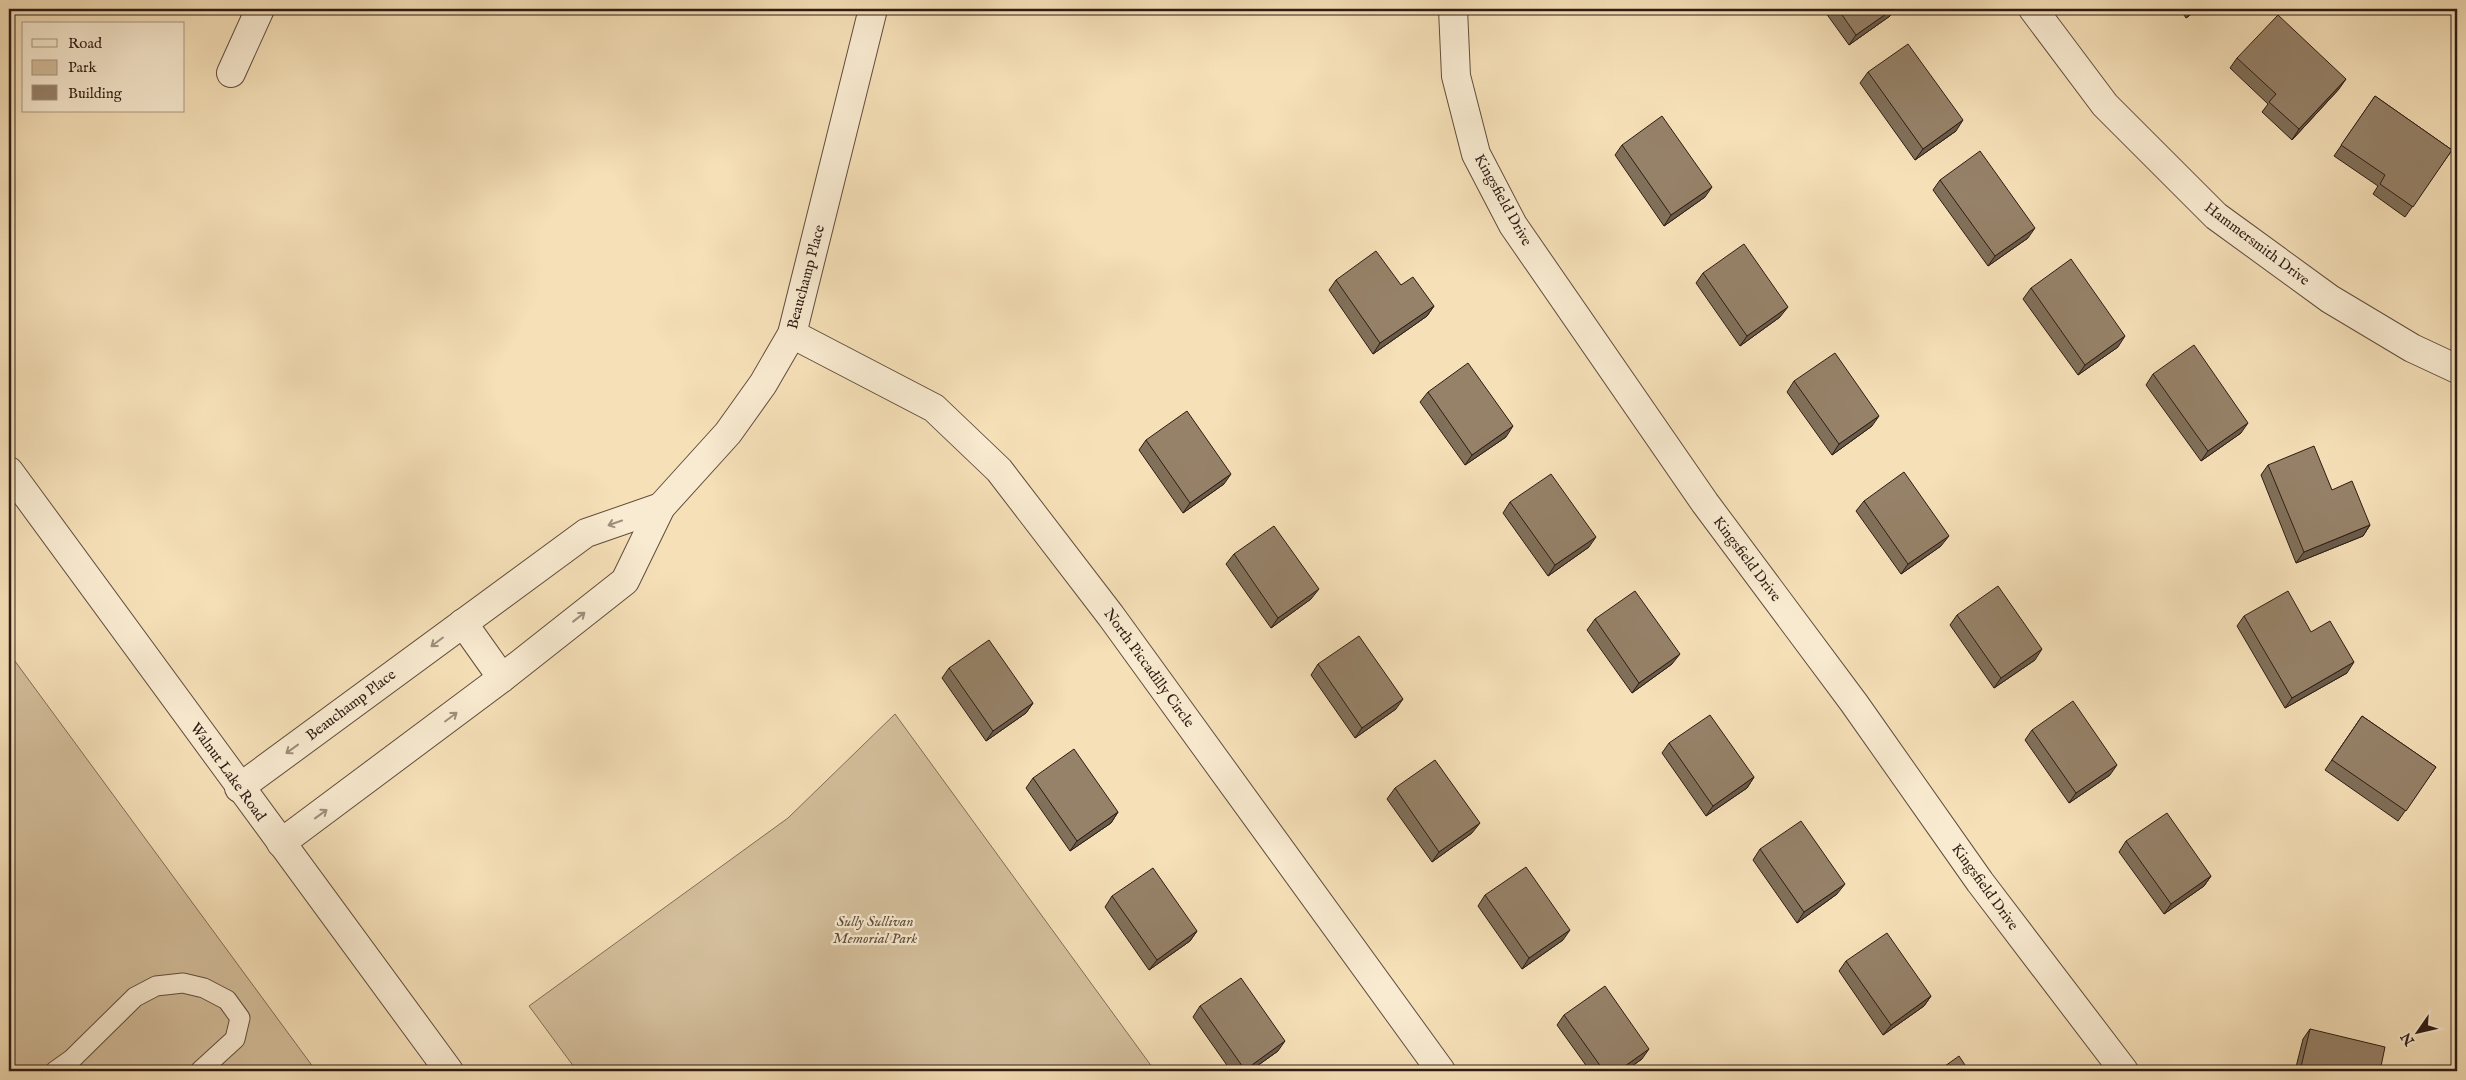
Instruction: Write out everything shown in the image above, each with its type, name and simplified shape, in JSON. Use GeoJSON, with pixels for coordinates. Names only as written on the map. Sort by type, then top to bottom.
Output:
{"type":"FeatureCollection","features":[{"type":"Feature","properties":{"kind":"street"},"geometry":{"type":"LineString","coordinates":[[232,72],[260,9]]}},
{"type":"Feature","properties":{"kind":"street","name":"Beauchamp Place"},"geometry":{"type":"LineString","coordinates":[[281,843],[502,678],[625,581],[661,507],[728,433],[763,384],[792,334],[873,9]]}},
{"type":"Feature","properties":{"kind":"street","name":"Kingsfield Drive"},"geometry":{"type":"LineString","coordinates":[[1453,9],[1456,76],[1476,154],[1513,225],[1705,503],[1854,703],[1980,882],[2124,1071]]}},
{"type":"Feature","properties":{"kind":"street","name":"Hammersmith Drive"},"geometry":{"type":"LineString","coordinates":[[2033,9],[2105,105],[2216,216],[2330,299],[2412,348],[2457,369]]}},
{"type":"Feature","properties":{"kind":"street","name":"North Piccadilly Circle"},"geometry":{"type":"LineString","coordinates":[[792,334],[934,408],[998,470],[1112,616],[1441,1071]]}},
{"type":"Feature","properties":{"kind":"street","name":"Walnut Lake Road"},"geometry":{"type":"LineString","coordinates":[[9,471],[239,788],[449,1071]]}},
{"type":"Feature","properties":{"kind":"street","name":"Beauchamp Place"},"geometry":{"type":"LineString","coordinates":[[239,788],[586,533],[661,507]]}},
{"type":"Feature","properties":{"kind":"street"},"geometry":{"type":"LineString","coordinates":[[463,622],[502,678]]}},
{"type":"Feature","properties":{"kind":"lane"},"geometry":{"type":"LineString","coordinates":[[55,1071],[72,1059],[135,997],[156,986],[183,983],[204,988],[227,1000],[240,1018],[235,1039],[200,1071]]}},
{"type":"Feature","properties":{"kind":"green space"},"geometry":{"type":"Polygon","coordinates":[[[9,653],[316,1071],[9,1071],[9,653]]]}},
{"type":"Feature","properties":{"kind":"green space","name":"Sully Sullivan Memorial Park"},"geometry":{"type":"Polygon","coordinates":[[[895,714],[1155,1071],[577,1071],[529,1006],[788,818],[895,714]]]}},
{"type":"Feature","properties":{"kind":"building"},"geometry":{"type":"Polygon","coordinates":[[[1838,9],[1893,9],[1856,35],[1838,9]]]}},
{"type":"Feature","properties":{"kind":"building"},"geometry":{"type":"Polygon","coordinates":[[[2278,15],[2346,79],[2299,129],[2269,102],[2276,94],[2237,58],[2278,15]]]}},
{"type":"Feature","properties":{"kind":"building"},"geometry":{"type":"Polygon","coordinates":[[[1908,44],[1963,120],[1923,149],[1868,72],[1908,44]]]}},
{"type":"Feature","properties":{"kind":"building"},"geometry":{"type":"Polygon","coordinates":[[[2375,96],[2452,150],[2413,207],[2380,184],[2385,175],[2341,145],[2375,96]]]}},
{"type":"Feature","properties":{"kind":"building"},"geometry":{"type":"Polygon","coordinates":[[[1662,116],[1712,187],[1671,215],[1622,145],[1662,116]]]}},
{"type":"Feature","properties":{"kind":"building"},"geometry":{"type":"Polygon","coordinates":[[[1980,151],[2035,228],[1995,256],[1940,180],[1980,151]]]}},
{"type":"Feature","properties":{"kind":"building"},"geometry":{"type":"Polygon","coordinates":[[[1744,244],[1788,307],[1747,336],[1703,273],[1744,244]]]}},
{"type":"Feature","properties":{"kind":"building"},"geometry":{"type":"Polygon","coordinates":[[[1376,251],[1401,285],[1413,277],[1434,306],[1380,343],[1336,280],[1376,251]]]}},
{"type":"Feature","properties":{"kind":"building"},"geometry":{"type":"Polygon","coordinates":[[[2071,259],[2125,336],[2085,365],[2031,288],[2071,259]]]}},
{"type":"Feature","properties":{"kind":"building"},"geometry":{"type":"Polygon","coordinates":[[[2194,345],[2248,423],[2208,451],[2153,374],[2194,345]]]}},
{"type":"Feature","properties":{"kind":"building"},"geometry":{"type":"Polygon","coordinates":[[[1835,353],[1879,416],[1839,444],[1794,381],[1835,353]]]}},
{"type":"Feature","properties":{"kind":"building"},"geometry":{"type":"Polygon","coordinates":[[[1468,363],[1513,426],[1472,455],[1428,392],[1468,363]]]}},
{"type":"Feature","properties":{"kind":"building"},"geometry":{"type":"Polygon","coordinates":[[[1187,411],[1231,474],[1190,503],[1146,440],[1187,411]]]}},
{"type":"Feature","properties":{"kind":"building"},"geometry":{"type":"Polygon","coordinates":[[[2314,446],[2332,490],[2352,481],[2370,525],[2304,552],[2268,465],[2314,446]]]}},
{"type":"Feature","properties":{"kind":"building"},"geometry":{"type":"Polygon","coordinates":[[[1904,472],[1949,536],[1908,564],[1864,501],[1904,472]]]}},
{"type":"Feature","properties":{"kind":"building"},"geometry":{"type":"Polygon","coordinates":[[[1551,474],[1596,537],[1555,565],[1510,502],[1551,474]]]}},
{"type":"Feature","properties":{"kind":"building"},"geometry":{"type":"Polygon","coordinates":[[[1274,526],[1319,589],[1278,618],[1234,554],[1274,526]]]}},
{"type":"Feature","properties":{"kind":"building"},"geometry":{"type":"Polygon","coordinates":[[[1998,586],[2042,649],[2001,678],[1957,615],[1998,586]]]}},
{"type":"Feature","properties":{"kind":"building"},"geometry":{"type":"Polygon","coordinates":[[[1635,591],[1680,654],[1639,683],[1595,619],[1635,591]]]}},
{"type":"Feature","properties":{"kind":"building"},"geometry":{"type":"Polygon","coordinates":[[[2288,591],[2311,632],[2330,621],[2354,662],[2292,698],[2244,616],[2288,591]]]}},
{"type":"Feature","properties":{"kind":"building"},"geometry":{"type":"Polygon","coordinates":[[[1359,636],[1403,699],[1362,728],[1318,664],[1359,636]]]}},
{"type":"Feature","properties":{"kind":"building"},"geometry":{"type":"Polygon","coordinates":[[[989,640],[1033,703],[993,731],[949,668],[989,640]]]}},
{"type":"Feature","properties":{"kind":"building"},"geometry":{"type":"Polygon","coordinates":[[[2073,701],[2117,765],[2076,793],[2032,730],[2073,701]]]}},
{"type":"Feature","properties":{"kind":"building"},"geometry":{"type":"Polygon","coordinates":[[[1710,715],[1754,777],[1713,806],[1669,743],[1710,715]]]}},
{"type":"Feature","properties":{"kind":"building"},"geometry":{"type":"Polygon","coordinates":[[[2362,716],[2436,767],[2406,811],[2332,760],[2362,716]]]}},
{"type":"Feature","properties":{"kind":"building"},"geometry":{"type":"Polygon","coordinates":[[[1074,749],[1118,812],[1077,841],[1033,778],[1074,749]]]}},
{"type":"Feature","properties":{"kind":"building"},"geometry":{"type":"Polygon","coordinates":[[[1435,760],[1480,823],[1439,852],[1395,788],[1435,760]]]}},
{"type":"Feature","properties":{"kind":"building"},"geometry":{"type":"Polygon","coordinates":[[[2167,813],[2211,876],[2171,904],[2126,841],[2167,813]]]}},
{"type":"Feature","properties":{"kind":"building"},"geometry":{"type":"Polygon","coordinates":[[[1801,821],[1845,884],[1804,912],[1760,849],[1801,821]]]}},
{"type":"Feature","properties":{"kind":"building"},"geometry":{"type":"Polygon","coordinates":[[[1526,867],[1570,930],[1529,958],[1485,895],[1526,867]]]}},
{"type":"Feature","properties":{"kind":"building"},"geometry":{"type":"Polygon","coordinates":[[[1153,868],[1197,931],[1157,960],[1112,896],[1153,868]]]}},
{"type":"Feature","properties":{"kind":"building"},"geometry":{"type":"Polygon","coordinates":[[[1887,933],[1931,996],[1891,1025],[1846,961],[1887,933]]]}},
{"type":"Feature","properties":{"kind":"building"},"geometry":{"type":"Polygon","coordinates":[[[1241,978],[1285,1041],[1245,1070],[1200,1006],[1241,978]]]}},
{"type":"Feature","properties":{"kind":"building"},"geometry":{"type":"Polygon","coordinates":[[[1605,986],[1649,1049],[1618,1071],[1604,1071],[1564,1015],[1605,986]]]}},
{"type":"Feature","properties":{"kind":"building"},"geometry":{"type":"Polygon","coordinates":[[[2310,1029],[2385,1047],[2380,1071],[2300,1071],[2310,1029]]]}},
{"type":"Feature","properties":{"kind":"building"},"geometry":{"type":"Polygon","coordinates":[[[1959,1056],[1969,1071],[1938,1071],[1959,1056]]]}}]}
